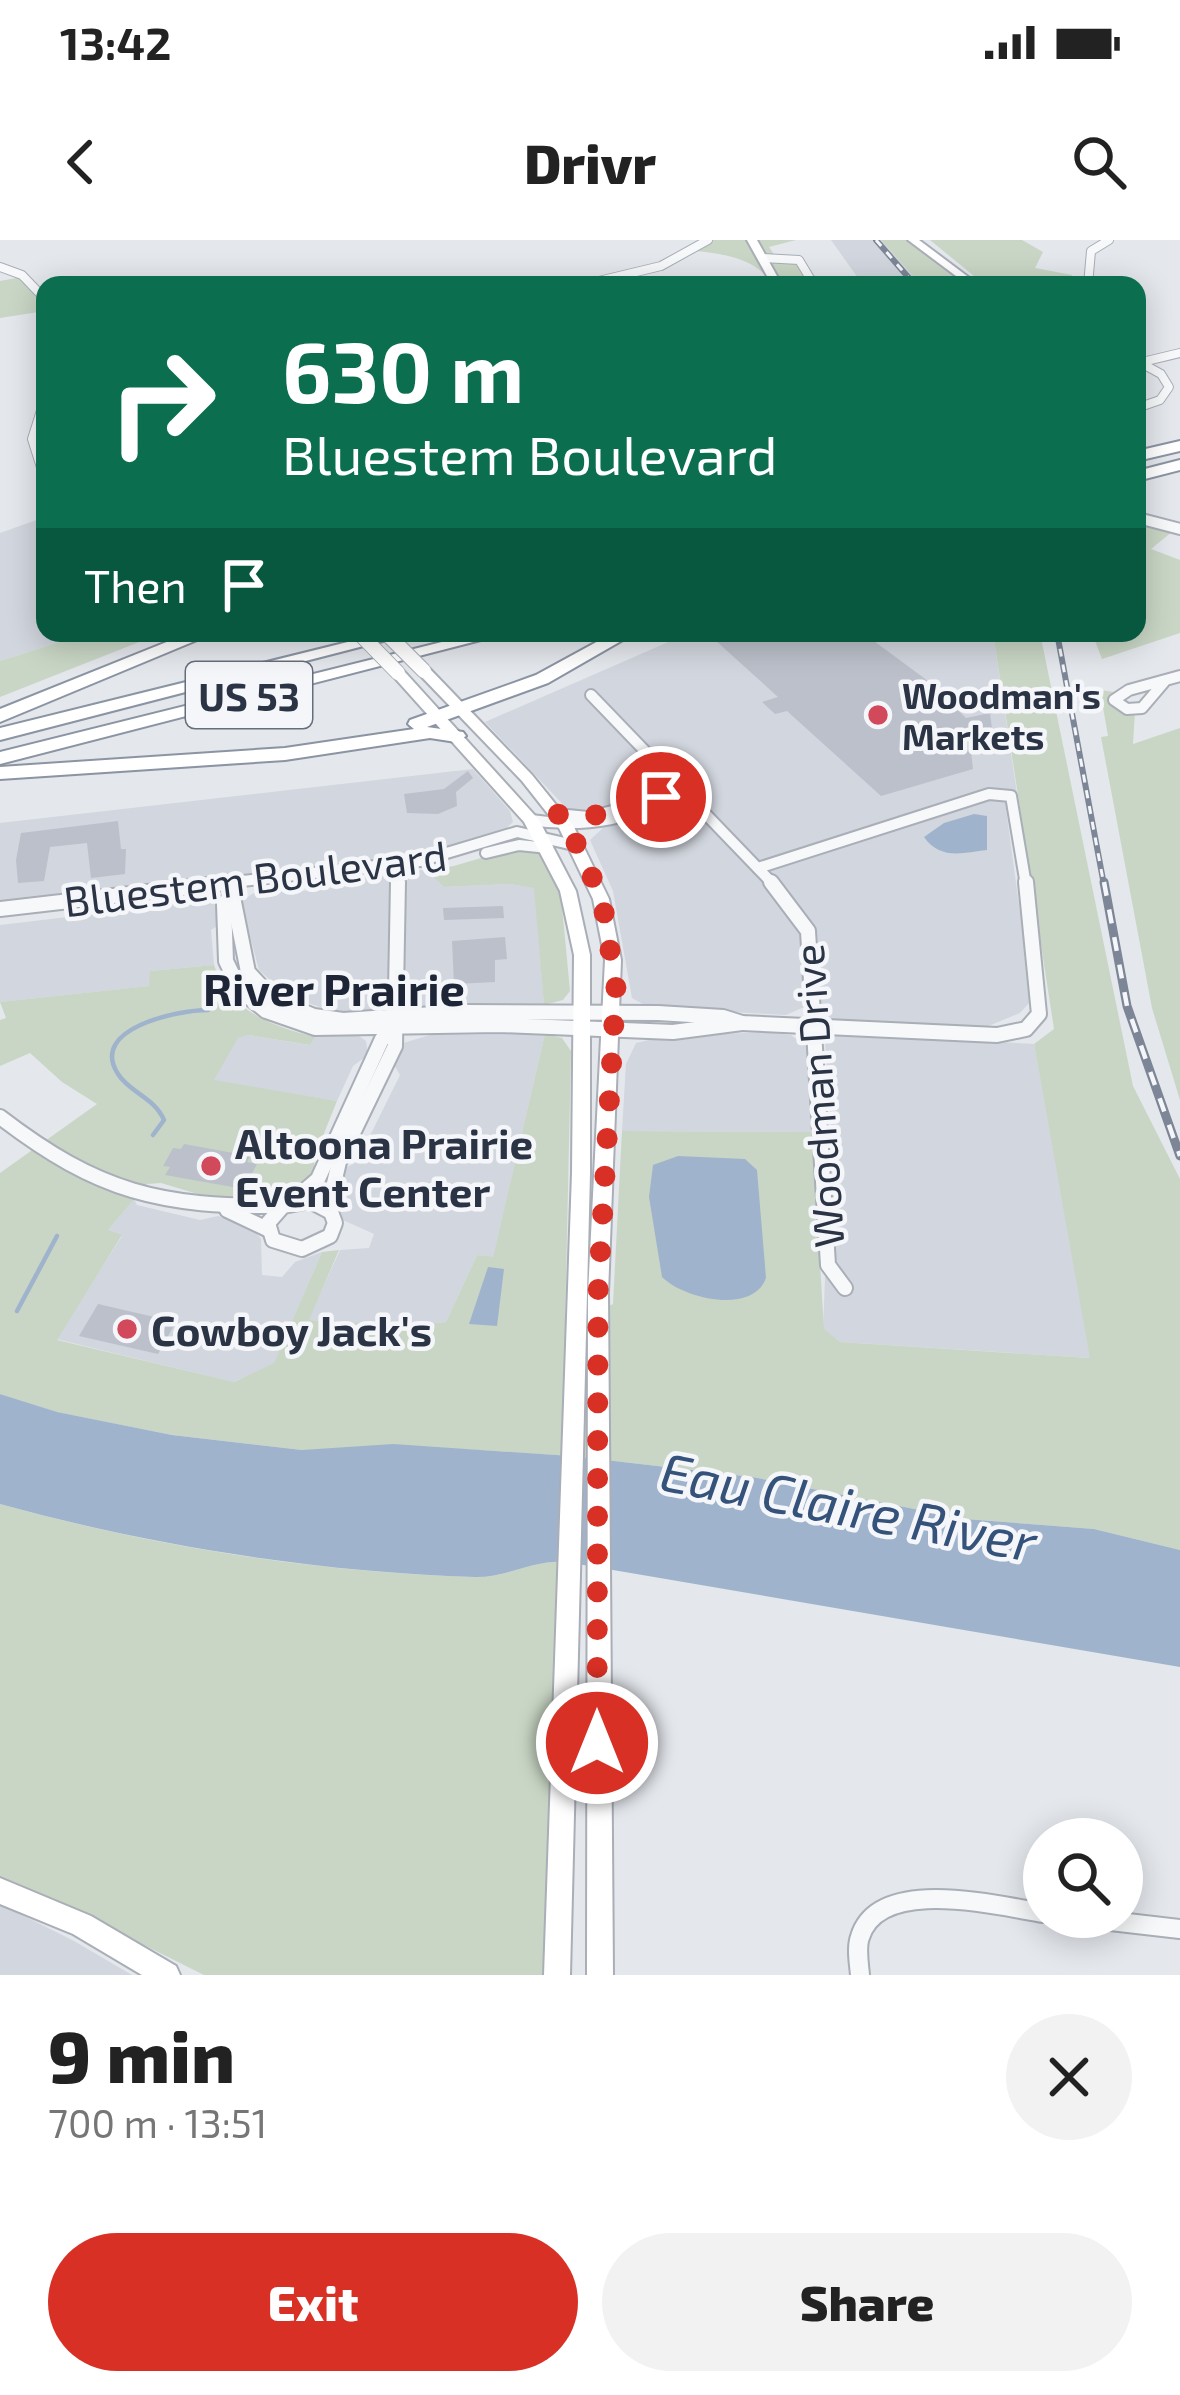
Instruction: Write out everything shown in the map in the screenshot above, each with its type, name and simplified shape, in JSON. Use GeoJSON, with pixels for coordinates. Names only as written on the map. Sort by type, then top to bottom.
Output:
{"type":"FeatureCollection","features":[{"type":"Feature","properties":{"kind":"highway"},"geometry":{"type":"LineString","coordinates":[[1146,454],[1180,446]]}},
{"type":"Feature","properties":{"kind":"highway"},"geometry":{"type":"LineString","coordinates":[[1146,474],[1180,465]]}},
{"type":"Feature","properties":{"kind":"highway"},"geometry":{"type":"LineString","coordinates":[[0,716],[183,642]]}},
{"type":"Feature","properties":{"kind":"highway","name":"US 53"},"geometry":{"type":"LineString","coordinates":[[0,734],[369,642]]}},
{"type":"Feature","properties":{"kind":"highway","name":"US 53"},"geometry":{"type":"LineString","coordinates":[[0,758],[463,642]]}},
{"type":"Feature","properties":{"kind":"highway"},"geometry":{"type":"LineString","coordinates":[[364,741],[542,679],[610,642]]}},
{"type":"Feature","properties":{"kind":"highway"},"geometry":{"type":"LineString","coordinates":[[0,773],[296,753],[434,731],[456,736]]}},
{"type":"Feature","properties":{"kind":"main road"},"geometry":{"type":"LineString","coordinates":[[752,240],[772,276]]}},
{"type":"Feature","properties":{"kind":"main road"},"geometry":{"type":"LineString","coordinates":[[913,240],[965,276]]}},
{"type":"Feature","properties":{"kind":"main road"},"geometry":{"type":"LineString","coordinates":[[368,642],[440,717],[540,834],[574,914],[582,955],[600,1975]]}},
{"type":"Feature","properties":{"kind":"main road"},"geometry":{"type":"LineString","coordinates":[[395,642],[561,821],[602,899],[609,931],[614,1020],[588,1292],[562,1789],[559,1967]]}},
{"type":"Feature","properties":{"kind":"main road"},"geometry":{"type":"LineString","coordinates":[[0,1891],[118,1943],[167,1975]]}},
{"type":"Feature","properties":{"kind":"street"},"geometry":{"type":"LineString","coordinates":[[619,276],[661,266],[708,240]]}},
{"type":"Feature","properties":{"kind":"street"},"geometry":{"type":"LineString","coordinates":[[1088,276],[1090,251],[1109,240]]}},
{"type":"Feature","properties":{"kind":"street"},"geometry":{"type":"LineString","coordinates":[[763,258],[800,260],[809,276]]}},
{"type":"Feature","properties":{"kind":"street"},"geometry":{"type":"LineString","coordinates":[[0,268],[22,275],[36,289]]}},
{"type":"Feature","properties":{"kind":"street"},"geometry":{"type":"LineString","coordinates":[[1146,361],[1180,352]]}},
{"type":"Feature","properties":{"kind":"street"},"geometry":{"type":"LineString","coordinates":[[1146,366],[1161,374],[1168,387],[1160,400],[1146,405]]}},
{"type":"Feature","properties":{"kind":"street"},"geometry":{"type":"LineString","coordinates":[[36,421],[30,436],[36,466]]}},
{"type":"Feature","properties":{"kind":"street"},"geometry":{"type":"LineString","coordinates":[[1146,521],[1180,530]]}},
{"type":"Feature","properties":{"kind":"street"},"geometry":{"type":"LineString","coordinates":[[1165,681],[1180,676]]}},
{"type":"Feature","properties":{"kind":"street","name":"Woodman Drive"},"geometry":{"type":"LineString","coordinates":[[591,695],[791,903],[808,931],[828,1265],[845,1288]]}},
{"type":"Feature","properties":{"kind":"street","name":"Bluestem Boulevard"},"geometry":{"type":"LineString","coordinates":[[0,913],[460,862],[540,834],[561,821],[592,826],[685,794]]}},
{"type":"Feature","properties":{"kind":"street"},"geometry":{"type":"LineString","coordinates":[[231,889],[237,903],[243,962],[252,979],[274,1000],[328,1018],[394,1026],[583,1019],[998,1035],[1033,1025],[1040,1006],[1011,796],[989,794],[758,868]]}},
{"type":"Feature","properties":{"kind":"street","name":"Bluestem Boulevard"},"geometry":{"type":"LineString","coordinates":[[540,834],[578,846]]}},
{"type":"Feature","properties":{"kind":"street"},"geometry":{"type":"LineString","coordinates":[[0,1117],[50,1153],[119,1185],[217,1207],[267,1229],[287,1249],[316,1246],[334,1229],[328,1208],[339,1162],[396,1039],[397,868]]}},
{"type":"Feature","properties":{"kind":"street"},"geometry":{"type":"LineString","coordinates":[[267,1229],[271,1216],[315,1184],[382,1039],[394,1026]]}},
{"type":"Feature","properties":{"kind":"street"},"geometry":{"type":"LineString","coordinates":[[217,1207],[310,1201],[328,1208]]}},
{"type":"Feature","properties":{"kind":"street"},"geometry":{"type":"LineString","coordinates":[[860,1975],[855,1955],[858,1933],[872,1913],[889,1902],[927,1900],[1023,1911]]}},
{"type":"Feature","properties":{"kind":"street"},"geometry":{"type":"LineString","coordinates":[[1143,1925],[1180,1929]]}},
{"type":"Feature","properties":{"kind":"shaded area"},"geometry":{"type":"Polygon","coordinates":[[[831,240],[881,240],[913,276],[857,276],[831,240]]]}},
{"type":"Feature","properties":{"kind":"shaded area"},"geometry":{"type":"Polygon","coordinates":[[[36,520],[36,642],[60,642],[0,661],[0,533],[36,520]]]}},
{"type":"Feature","properties":{"kind":"shaded area"},"geometry":{"type":"Polygon","coordinates":[[[668,642],[994,642],[1019,807],[1006,809],[1030,1002],[1020,1013],[981,1029],[830,1020],[823,1008],[804,1007],[786,1015],[650,1008],[632,998],[613,891],[590,840],[606,825],[695,798],[683,785],[593,814],[571,813],[485,722],[668,642]]]}},
{"type":"Feature","properties":{"kind":"shaded area"},"geometry":{"type":"Polygon","coordinates":[[[473,769],[510,811],[513,822],[501,833],[458,850],[347,867],[335,863],[274,875],[182,885],[168,881],[0,902],[0,823],[473,769]]]}},
{"type":"Feature","properties":{"kind":"shaded area"},"geometry":{"type":"Polygon","coordinates":[[[461,865],[431,872],[444,887],[509,884],[535,888],[544,1005],[346,1016],[288,996],[259,970],[241,902],[252,894],[273,888],[285,893],[336,887],[348,880],[461,865]]]}},
{"type":"Feature","properties":{"kind":"shaded area"},"geometry":{"type":"Polygon","coordinates":[[[193,897],[212,900],[217,909],[219,925],[211,930],[214,965],[150,971],[150,986],[0,1002],[0,925],[169,905],[193,897]]]}},
{"type":"Feature","properties":{"kind":"shaded area"},"geometry":{"type":"Polygon","coordinates":[[[837,1033],[1034,1044],[1091,1358],[840,1342],[823,1329],[831,1131],[825,1041],[837,1033]]]}},
{"type":"Feature","properties":{"kind":"shaded area"},"geometry":{"type":"Polygon","coordinates":[[[356,1034],[366,1041],[368,1055],[353,1066],[337,1101],[213,1081],[237,1038],[248,1035],[309,1045],[315,1037],[356,1034]]]}},
{"type":"Feature","properties":{"kind":"shaded area"},"geometry":{"type":"Polygon","coordinates":[[[545,1034],[493,1258],[477,1255],[446,1322],[405,1326],[308,1320],[340,1250],[369,1248],[374,1234],[343,1220],[337,1198],[343,1169],[357,1162],[400,1075],[393,1063],[400,1044],[430,1035],[545,1034]]]}},
{"type":"Feature","properties":{"kind":"shaded area"},"geometry":{"type":"Polygon","coordinates":[[[791,1035],[808,1048],[812,1132],[622,1131],[626,1064],[636,1043],[662,1037],[791,1035]]]}},
{"type":"Feature","properties":{"kind":"shaded area"},"geometry":{"type":"Polygon","coordinates":[[[134,1199],[137,1205],[200,1220],[218,1216],[250,1226],[261,1239],[262,1275],[282,1277],[295,1262],[322,1252],[274,1364],[233,1382],[56,1339],[122,1236],[107,1231],[134,1199]]]}},
{"type":"Feature","properties":{"kind":"shaded area"},"geometry":{"type":"Polygon","coordinates":[[[0,1904],[74,1941],[132,1975],[0,1975],[0,1904]]]}},
{"type":"Feature","properties":{"kind":"green space"},"geometry":{"type":"Polygon","coordinates":[[[703,240],[796,240],[769,247],[775,256],[799,262],[806,276],[767,276],[746,262],[686,250],[703,240]]]}},
{"type":"Feature","properties":{"kind":"green space"},"geometry":{"type":"Polygon","coordinates":[[[881,240],[915,240],[962,276],[913,276],[881,240]]]}},
{"type":"Feature","properties":{"kind":"green space"},"geometry":{"type":"Polygon","coordinates":[[[930,240],[1022,240],[1043,252],[1035,268],[1072,275],[1072,276],[974,276],[930,240]]]}},
{"type":"Feature","properties":{"kind":"green space"},"geometry":{"type":"Polygon","coordinates":[[[27,276],[36,285],[36,312],[0,318],[0,281],[27,276]]]}},
{"type":"Feature","properties":{"kind":"green space"},"geometry":{"type":"Polygon","coordinates":[[[1146,524],[1173,531],[1151,549],[1180,560],[1180,633],[1102,659],[1095,642],[1146,642],[1146,524]]]}},
{"type":"Feature","properties":{"kind":"green space"},"geometry":{"type":"Polygon","coordinates":[[[60,642],[139,642],[0,697],[0,661],[60,642]]]}},
{"type":"Feature","properties":{"kind":"green space"},"geometry":{"type":"Polygon","coordinates":[[[994,642],[1042,642],[1133,1086],[1180,1179],[1180,1550],[1094,1529],[965,1519],[752,1477],[571,1456],[462,1449],[302,1450],[172,1435],[56,1412],[0,1394],[0,1173],[97,1104],[62,1082],[30,1053],[0,1066],[0,1020],[6,1018],[0,1002],[149,986],[150,971],[214,965],[241,1005],[268,1022],[315,1037],[310,1045],[248,1035],[238,1038],[214,1080],[337,1101],[314,1158],[315,1173],[297,1195],[278,1201],[221,1201],[161,1183],[147,1184],[108,1230],[122,1235],[57,1340],[234,1382],[274,1363],[322,1252],[339,1250],[309,1320],[405,1326],[446,1322],[477,1255],[493,1257],[545,1034],[562,1038],[571,1051],[565,1327],[613,1304],[622,1131],[812,1132],[824,1329],[840,1342],[1090,1358],[1034,1044],[1054,1029],[994,642]]]}},
{"type":"Feature","properties":{"kind":"green space"},"geometry":{"type":"Polygon","coordinates":[[[1100,690],[1114,692],[1110,699],[1135,712],[1133,744],[1180,728],[1180,1100],[1152,1008],[1101,737],[1108,736],[1100,690]]]}},
{"type":"Feature","properties":{"kind":"green space"},"geometry":{"type":"Polygon","coordinates":[[[512,849],[538,853],[552,871],[561,896],[570,991],[563,1000],[544,1005],[534,888],[509,884],[444,887],[430,873],[512,849]]]}},
{"type":"Feature","properties":{"kind":"green space"},"geometry":{"type":"Polygon","coordinates":[[[0,1504],[175,1544],[356,1570],[476,1577],[566,1562],[551,1915],[542,1975],[204,1975],[74,1910],[0,1880],[0,1504]]]}},
{"type":"Feature","properties":{"kind":"water"},"geometry":{"type":"Polygon","coordinates":[[[974,814],[987,816],[987,850],[944,852],[924,837],[944,823],[974,814]]]}},
{"type":"Feature","properties":{"kind":"water"},"geometry":{"type":"Polygon","coordinates":[[[678,1156],[745,1159],[757,1170],[766,1278],[747,1297],[701,1297],[662,1277],[649,1197],[653,1165],[678,1156]]]}},
{"type":"Feature","properties":{"kind":"water"},"geometry":{"type":"Polygon","coordinates":[[[488,1267],[504,1269],[497,1326],[469,1324],[488,1267]]]}},
{"type":"Feature","properties":{"kind":"water","name":"Eau Claire River"},"geometry":{"type":"Polygon","coordinates":[[[0,1394],[57,1412],[172,1435],[302,1450],[393,1444],[571,1456],[752,1477],[965,1519],[1094,1529],[1180,1550],[1180,1667],[566,1562],[475,1577],[415,1574],[235,1554],[58,1519],[0,1504],[0,1394]]]}},
{"type":"Feature","properties":{"kind":"building","name":"Woodman's Markets"},"geometry":{"type":"Polygon","coordinates":[[[717,642],[875,642],[924,678],[966,718],[990,713],[994,744],[970,743],[973,769],[881,796],[787,711],[775,714],[762,702],[778,697],[717,642]]]}},
{"type":"Feature","properties":{"kind":"building"},"geometry":{"type":"Polygon","coordinates":[[[468,771],[473,778],[456,792],[457,806],[438,814],[407,813],[404,794],[444,789],[468,771]]]}},
{"type":"Feature","properties":{"kind":"building"},"geometry":{"type":"Polygon","coordinates":[[[118,821],[121,849],[126,849],[125,874],[91,878],[87,843],[50,847],[44,881],[18,883],[21,833],[118,821]]]}},
{"type":"Feature","properties":{"kind":"building"},"geometry":{"type":"Polygon","coordinates":[[[503,906],[504,918],[444,920],[443,908],[503,906]]]}},
{"type":"Feature","properties":{"kind":"building"},"geometry":{"type":"Polygon","coordinates":[[[505,937],[507,959],[495,960],[495,982],[454,984],[452,941],[505,937]]]}},
{"type":"Feature","properties":{"kind":"building","name":"Altoona Prairie Event Center"},"geometry":{"type":"Polygon","coordinates":[[[184,1144],[250,1156],[247,1162],[257,1164],[244,1189],[165,1175],[170,1167],[163,1166],[173,1148],[181,1149],[184,1144]]]}},
{"type":"Feature","properties":{"kind":"building","name":"Cowboy Jack's"},"geometry":{"type":"Polygon","coordinates":[[[98,1304],[176,1322],[158,1354],[79,1336],[98,1304]]]}},
{"type":"Feature","properties":{"kind":"waterway"},"geometry":{"type":"LineString","coordinates":[[153,1135],[164,1120],[118,1074],[112,1058],[115,1045],[126,1034],[159,1018],[208,1010]]}},
{"type":"Feature","properties":{"kind":"waterway"},"geometry":{"type":"LineString","coordinates":[[17,1311],[57,1236]]}},
{"type":"Feature","properties":{"kind":"railway"},"geometry":{"type":"LineString","coordinates":[[876,240],[907,276]]}},
{"type":"Feature","properties":{"kind":"railway"},"geometry":{"type":"LineString","coordinates":[[1059,642],[1104,885]]}},
{"type":"Feature","properties":{"kind":"railway"},"geometry":{"type":"LineString","coordinates":[[1104,882],[1127,1006],[1180,1156]]}},
{"type":"Feature","properties":{"kind":"place","name":"Woodman's Markets"},"geometry":{"type":"Point","coordinates":[878,715]}},
{"type":"Feature","properties":{"kind":"place","name":"Altoona Prairie Event Center"},"geometry":{"type":"Point","coordinates":[211,1166]}},
{"type":"Feature","properties":{"kind":"place","name":"Cowboy Jack's"},"geometry":{"type":"Point","coordinates":[127,1329]}},
{"type":"Feature","properties":{"kind":"district","name":"River Prairie"},"geometry":{"type":"Point","coordinates":[334,988]}},
{"type":"Feature","properties":{"kind":"route"},"geometry":{"type":"LineString","coordinates":[[597,1743],[598,1293],[616,988],[602,899],[578,846],[556,814],[588,817],[661,797]]}}]}
